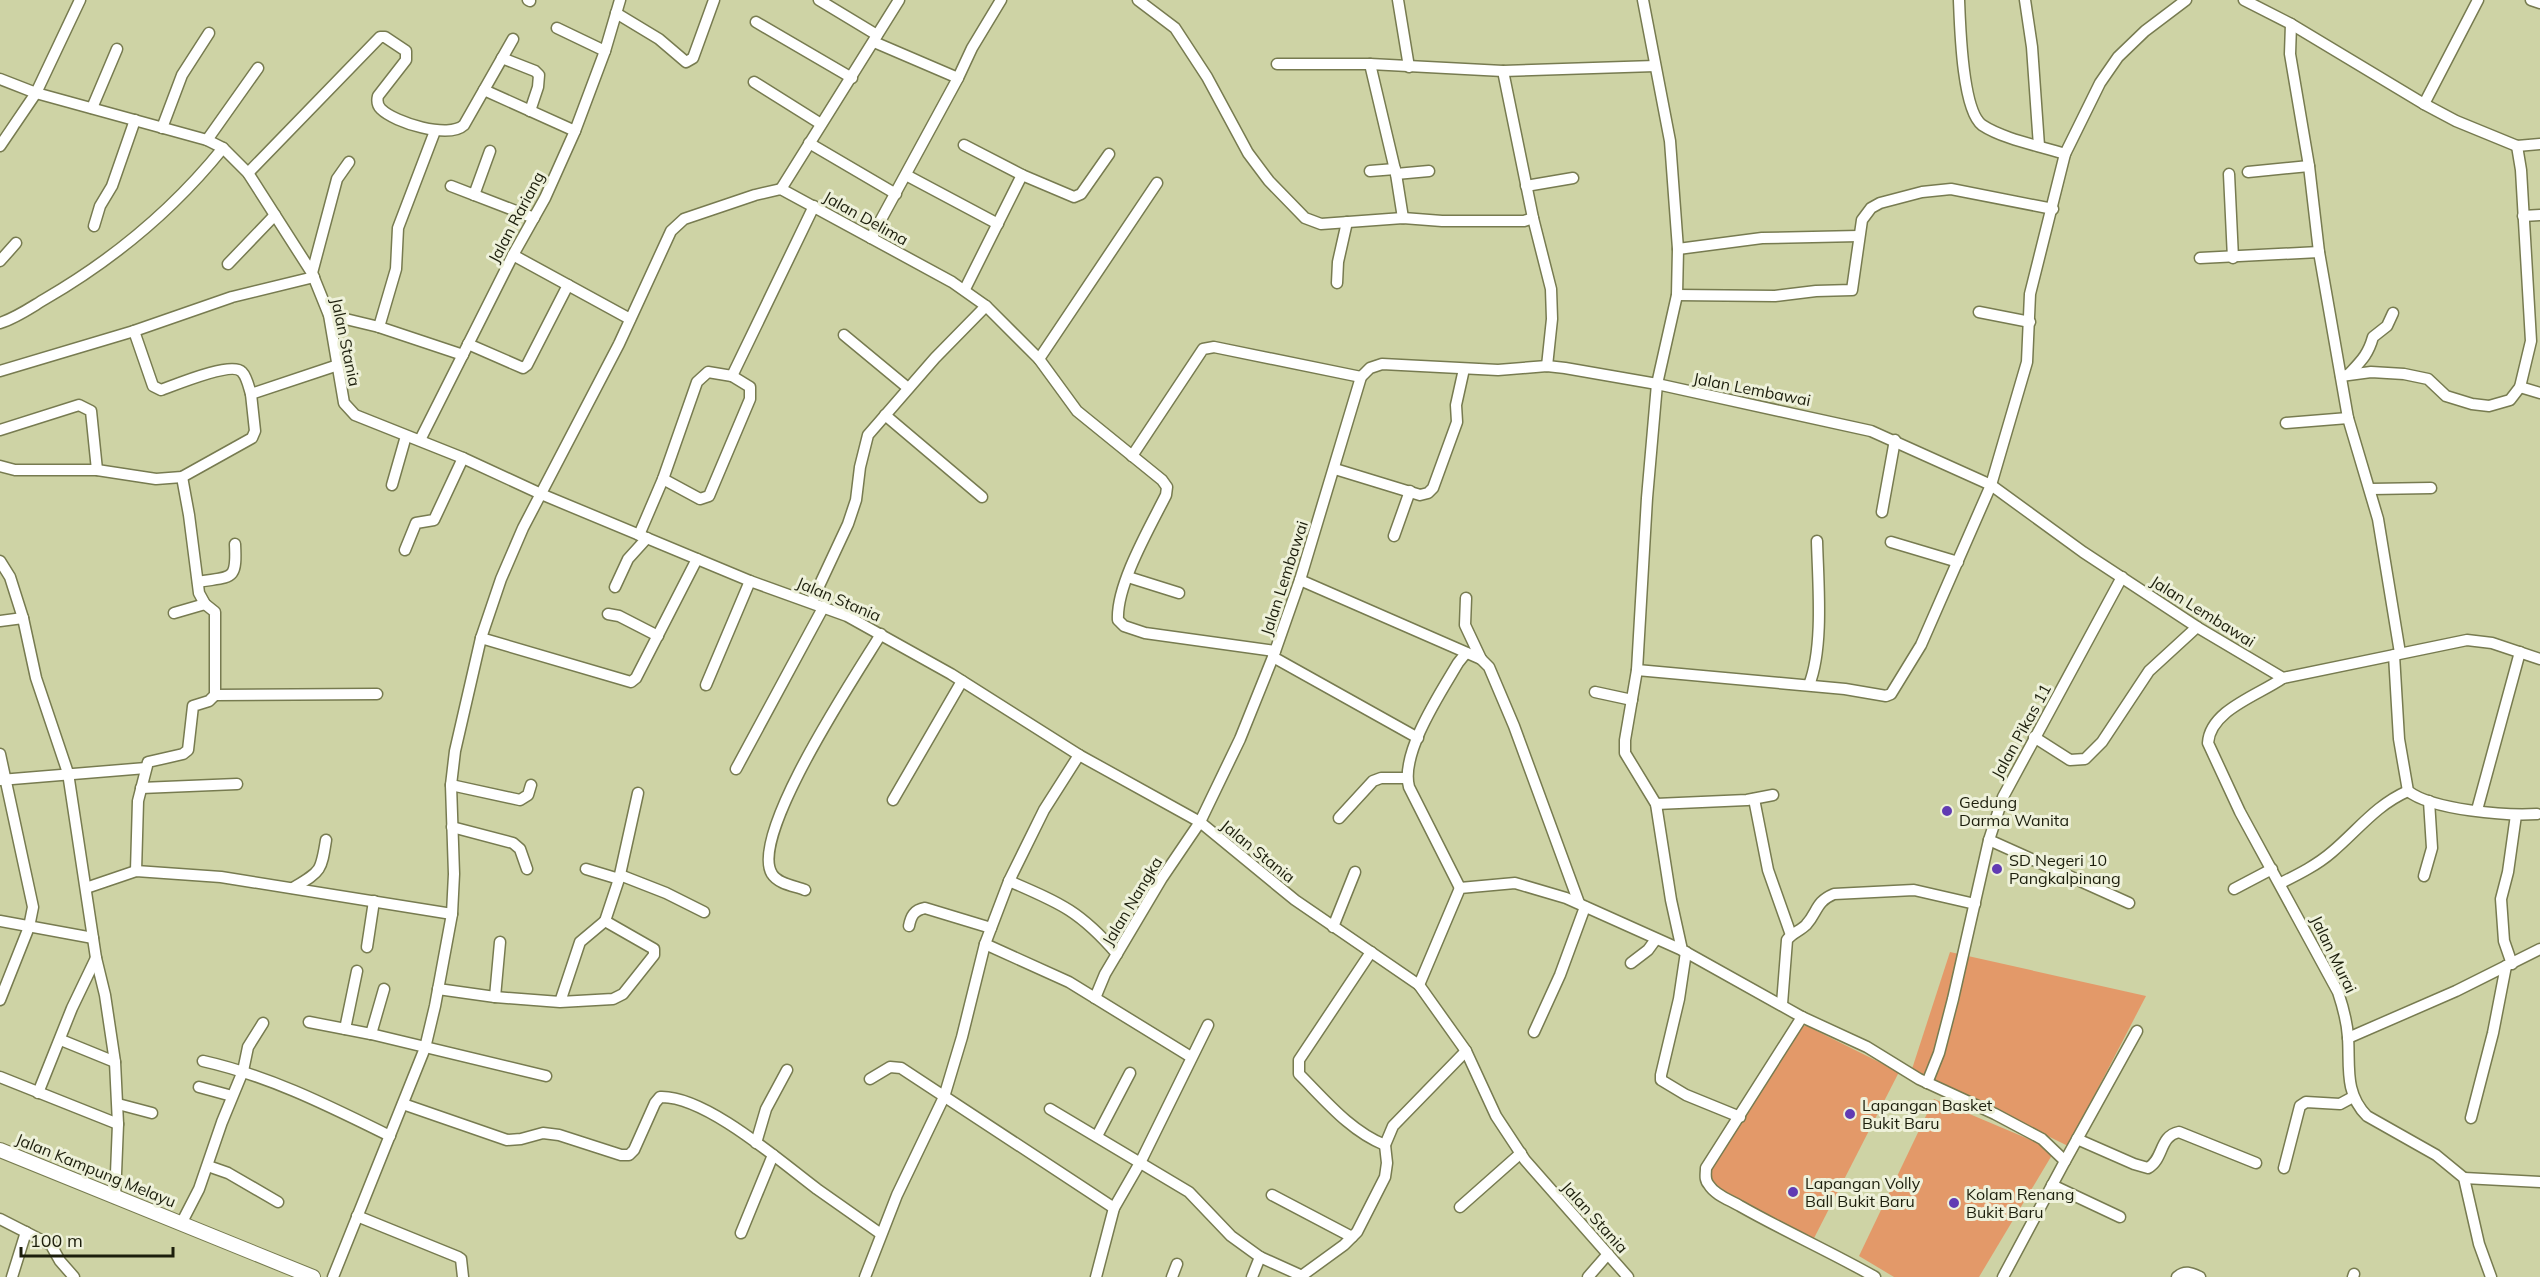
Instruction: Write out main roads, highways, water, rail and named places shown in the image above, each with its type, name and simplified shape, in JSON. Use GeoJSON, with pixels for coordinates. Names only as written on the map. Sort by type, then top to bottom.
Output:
{"type":"FeatureCollection","features":[{"type":"Feature","properties":{"kind":"main road","name":"Jalan Kampung Melayu"},"geometry":{"type":"LineString","coordinates":[[0,1150],[314,1277]]}},
{"type":"Feature","properties":{"kind":"place","name":"Gedung Darma Wanita"},"geometry":{"type":"Point","coordinates":[1947,811]}},
{"type":"Feature","properties":{"kind":"place","name":"SD Negeri 10 Pangkalpinang"},"geometry":{"type":"Point","coordinates":[1997,869]}},
{"type":"Feature","properties":{"kind":"place","name":"Lapangan Basket Bukit Baru"},"geometry":{"type":"Point","coordinates":[1850,1114]}},
{"type":"Feature","properties":{"kind":"place","name":"Lapangan Volly Ball Bukit Baru"},"geometry":{"type":"Point","coordinates":[1793,1192]}},
{"type":"Feature","properties":{"kind":"place","name":"Kolam Renang Bukit Baru"},"geometry":{"type":"Point","coordinates":[1954,1203]}}]}
